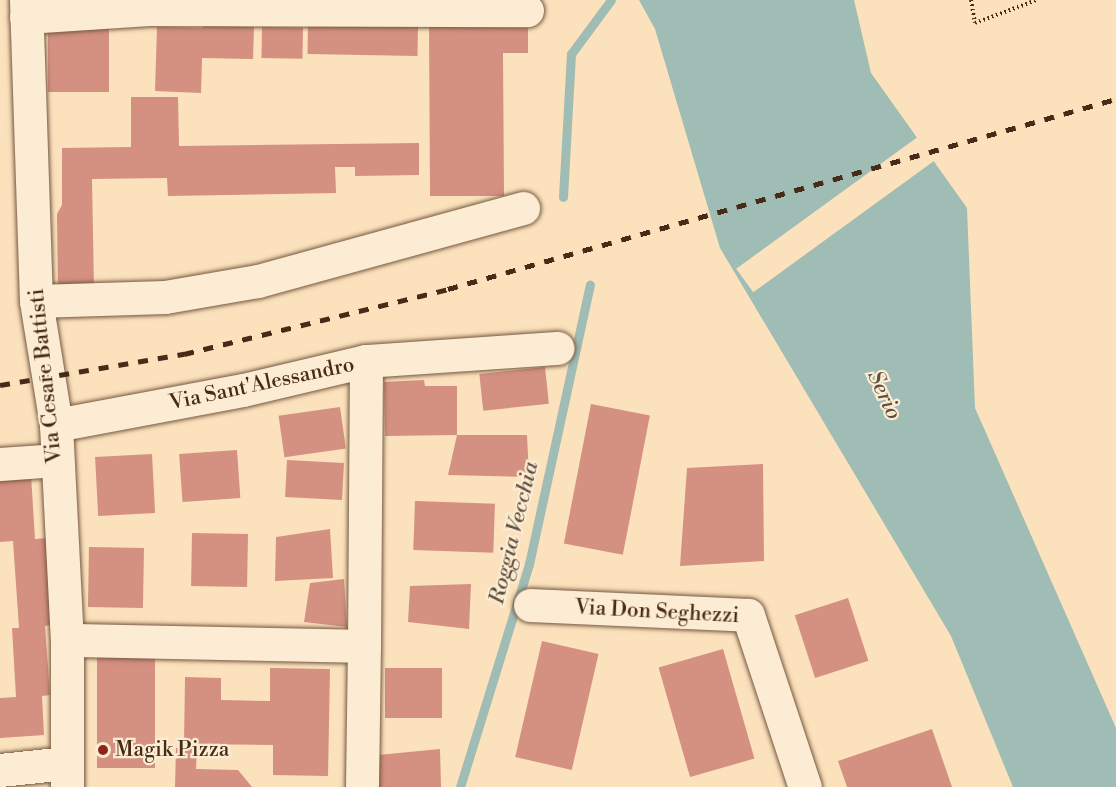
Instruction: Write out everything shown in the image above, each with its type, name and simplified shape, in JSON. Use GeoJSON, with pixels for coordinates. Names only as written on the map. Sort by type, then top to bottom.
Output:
{"type":"FeatureCollection","features":[{"type":"Feature","properties":{"kind":"street"},"geometry":{"type":"LineString","coordinates":[[26,8],[527,9]]}},
{"type":"Feature","properties":{"kind":"street","name":"Via Cesare Battisti"},"geometry":{"type":"LineString","coordinates":[[26,8],[36,301],[56,425],[67,640],[67,775]]}},
{"type":"Feature","properties":{"kind":"street"},"geometry":{"type":"LineString","coordinates":[[36,301],[165,297],[258,281],[523,208]]}},
{"type":"Feature","properties":{"kind":"street"},"geometry":{"type":"LineString","coordinates":[[366,361],[558,348]]}},
{"type":"Feature","properties":{"kind":"street","name":"Via Sant'Alessandro"},"geometry":{"type":"LineString","coordinates":[[56,425],[243,390],[366,361],[362,787]]}},
{"type":"Feature","properties":{"kind":"street"},"geometry":{"type":"LineString","coordinates":[[0,464],[57,460]]}},
{"type":"Feature","properties":{"kind":"street","name":"Via Don Seghezzi"},"geometry":{"type":"LineString","coordinates":[[530,605],[748,615],[805,787]]}},
{"type":"Feature","properties":{"kind":"street"},"geometry":{"type":"LineString","coordinates":[[67,640],[364,646]]}},
{"type":"Feature","properties":{"kind":"street"},"geometry":{"type":"LineString","coordinates":[[0,770],[67,775]]}},
{"type":"Feature","properties":{"kind":"path"},"geometry":{"type":"LineString","coordinates":[[971,0],[975,23],[1036,0]]}},
{"type":"Feature","properties":{"kind":"water","name":"Serio"},"geometry":{"type":"Polygon","coordinates":[[[639,0],[854,0],[871,73],[967,208],[975,408],[1116,728],[1116,787],[1013,787],[951,636],[720,248],[655,29],[639,0]]]}},
{"type":"Feature","properties":{"kind":"pier"},"geometry":{"type":"Polygon","coordinates":[[[919,136],[936,159],[753,292],[736,269],[919,136]]]}},
{"type":"Feature","properties":{"kind":"building"},"geometry":{"type":"Polygon","coordinates":[[[528,23],[528,53],[503,53],[504,196],[430,196],[429,24],[528,23]]]}},
{"type":"Feature","properties":{"kind":"building"},"geometry":{"type":"Polygon","coordinates":[[[203,25],[254,27],[253,59],[202,58],[201,93],[155,91],[157,27],[203,28],[203,25]]]}},
{"type":"Feature","properties":{"kind":"building"},"geometry":{"type":"Polygon","coordinates":[[[308,25],[418,27],[417,56],[307,54],[308,25]]]}},
{"type":"Feature","properties":{"kind":"building"},"geometry":{"type":"Polygon","coordinates":[[[48,27],[109,27],[109,92],[48,92],[48,27]]]}},
{"type":"Feature","properties":{"kind":"building"},"geometry":{"type":"Polygon","coordinates":[[[262,27],[303,28],[302,59],[261,58],[262,27]]]}},
{"type":"Feature","properties":{"kind":"building"},"geometry":{"type":"Polygon","coordinates":[[[131,97],[178,97],[179,146],[419,143],[419,175],[355,176],[355,167],[335,167],[336,193],[168,196],[167,178],[92,179],[94,289],[58,290],[57,214],[62,205],[62,148],[131,147],[131,97]]]}},
{"type":"Feature","properties":{"kind":"building"},"geometry":{"type":"Polygon","coordinates":[[[545,367],[549,404],[483,411],[479,374],[545,367]]]}},
{"type":"Feature","properties":{"kind":"building"},"geometry":{"type":"Polygon","coordinates":[[[424,380],[425,386],[457,386],[457,435],[385,436],[384,382],[424,380]]]}},
{"type":"Feature","properties":{"kind":"building"},"geometry":{"type":"Polygon","coordinates":[[[591,404],[650,415],[623,555],[564,543],[591,404]]]}},
{"type":"Feature","properties":{"kind":"building"},"geometry":{"type":"Polygon","coordinates":[[[340,407],[346,449],[284,457],[279,416],[340,407]]]}},
{"type":"Feature","properties":{"kind":"building"},"geometry":{"type":"Polygon","coordinates":[[[457,435],[527,435],[529,477],[448,475],[457,435]]]}},
{"type":"Feature","properties":{"kind":"building"},"geometry":{"type":"Polygon","coordinates":[[[237,450],[240,498],[182,502],[179,454],[237,450]]]}},
{"type":"Feature","properties":{"kind":"building"},"geometry":{"type":"Polygon","coordinates":[[[152,454],[155,513],[98,516],[95,457],[152,454]]]}},
{"type":"Feature","properties":{"kind":"building"},"geometry":{"type":"Polygon","coordinates":[[[287,460],[344,463],[342,500],[285,497],[287,460]]]}},
{"type":"Feature","properties":{"kind":"building"},"geometry":{"type":"Polygon","coordinates":[[[763,464],[764,561],[680,566],[687,468],[763,464]]]}},
{"type":"Feature","properties":{"kind":"building"},"geometry":{"type":"Polygon","coordinates":[[[31,475],[35,539],[46,538],[51,625],[45,626],[50,695],[42,696],[44,735],[0,738],[0,698],[16,697],[12,628],[19,628],[13,541],[0,542],[0,478],[31,475]]]}},
{"type":"Feature","properties":{"kind":"building"},"geometry":{"type":"Polygon","coordinates":[[[415,501],[495,504],[493,553],[413,550],[415,501]]]}},
{"type":"Feature","properties":{"kind":"building"},"geometry":{"type":"Polygon","coordinates":[[[330,529],[333,578],[275,581],[276,537],[330,529]]]}},
{"type":"Feature","properties":{"kind":"building"},"geometry":{"type":"Polygon","coordinates":[[[192,533],[248,534],[247,587],[191,586],[192,533]]]}},
{"type":"Feature","properties":{"kind":"building"},"geometry":{"type":"Polygon","coordinates":[[[89,547],[144,548],[143,608],[88,607],[89,547]]]}},
{"type":"Feature","properties":{"kind":"building"},"geometry":{"type":"Polygon","coordinates":[[[344,579],[347,627],[304,622],[310,583],[344,579]]]}},
{"type":"Feature","properties":{"kind":"building"},"geometry":{"type":"Polygon","coordinates":[[[471,584],[469,629],[408,622],[410,586],[471,584]]]}},
{"type":"Feature","properties":{"kind":"building"},"geometry":{"type":"Polygon","coordinates":[[[848,598],[868,661],[815,678],[795,615],[848,598]]]}},
{"type":"Feature","properties":{"kind":"building"},"geometry":{"type":"Polygon","coordinates":[[[542,641],[599,654],[572,770],[515,757],[542,641]]]}},
{"type":"Feature","properties":{"kind":"building"},"geometry":{"type":"Polygon","coordinates":[[[723,649],[754,759],[690,777],[659,667],[723,649]]]}},
{"type":"Feature","properties":{"kind":"building"},"geometry":{"type":"Polygon","coordinates":[[[97,652],[155,652],[155,768],[97,768],[97,652]]]}},
{"type":"Feature","properties":{"kind":"building"},"geometry":{"type":"Polygon","coordinates":[[[270,668],[330,669],[328,776],[273,775],[273,745],[184,744],[185,677],[221,678],[221,700],[270,701],[270,668]]]}},
{"type":"Feature","properties":{"kind":"building"},"geometry":{"type":"Polygon","coordinates":[[[385,668],[442,668],[442,718],[385,718],[385,668]]]}},
{"type":"Feature","properties":{"kind":"building"},"geometry":{"type":"Polygon","coordinates":[[[932,729],[952,787],[847,787],[838,761],[932,729]]]}},
{"type":"Feature","properties":{"kind":"building"},"geometry":{"type":"Polygon","coordinates":[[[176,748],[197,749],[196,769],[238,770],[252,787],[175,787],[176,748]]]}},
{"type":"Feature","properties":{"kind":"building"},"geometry":{"type":"Polygon","coordinates":[[[440,749],[441,787],[378,787],[378,755],[440,749]]]}},
{"type":"Feature","properties":{"kind":"waterway"},"geometry":{"type":"LineString","coordinates":[[563,197],[571,54],[611,0]]}},
{"type":"Feature","properties":{"kind":"waterway","name":"Roggia Vecchia"},"geometry":{"type":"LineString","coordinates":[[460,787],[529,564],[590,285]]}},
{"type":"Feature","properties":{"kind":"railway"},"geometry":{"type":"LineString","coordinates":[[0,385],[184,354],[448,289],[1116,99]]}},
{"type":"Feature","properties":{"kind":"place","name":"Magik Pizza"},"geometry":{"type":"Point","coordinates":[103,750]}}]}
